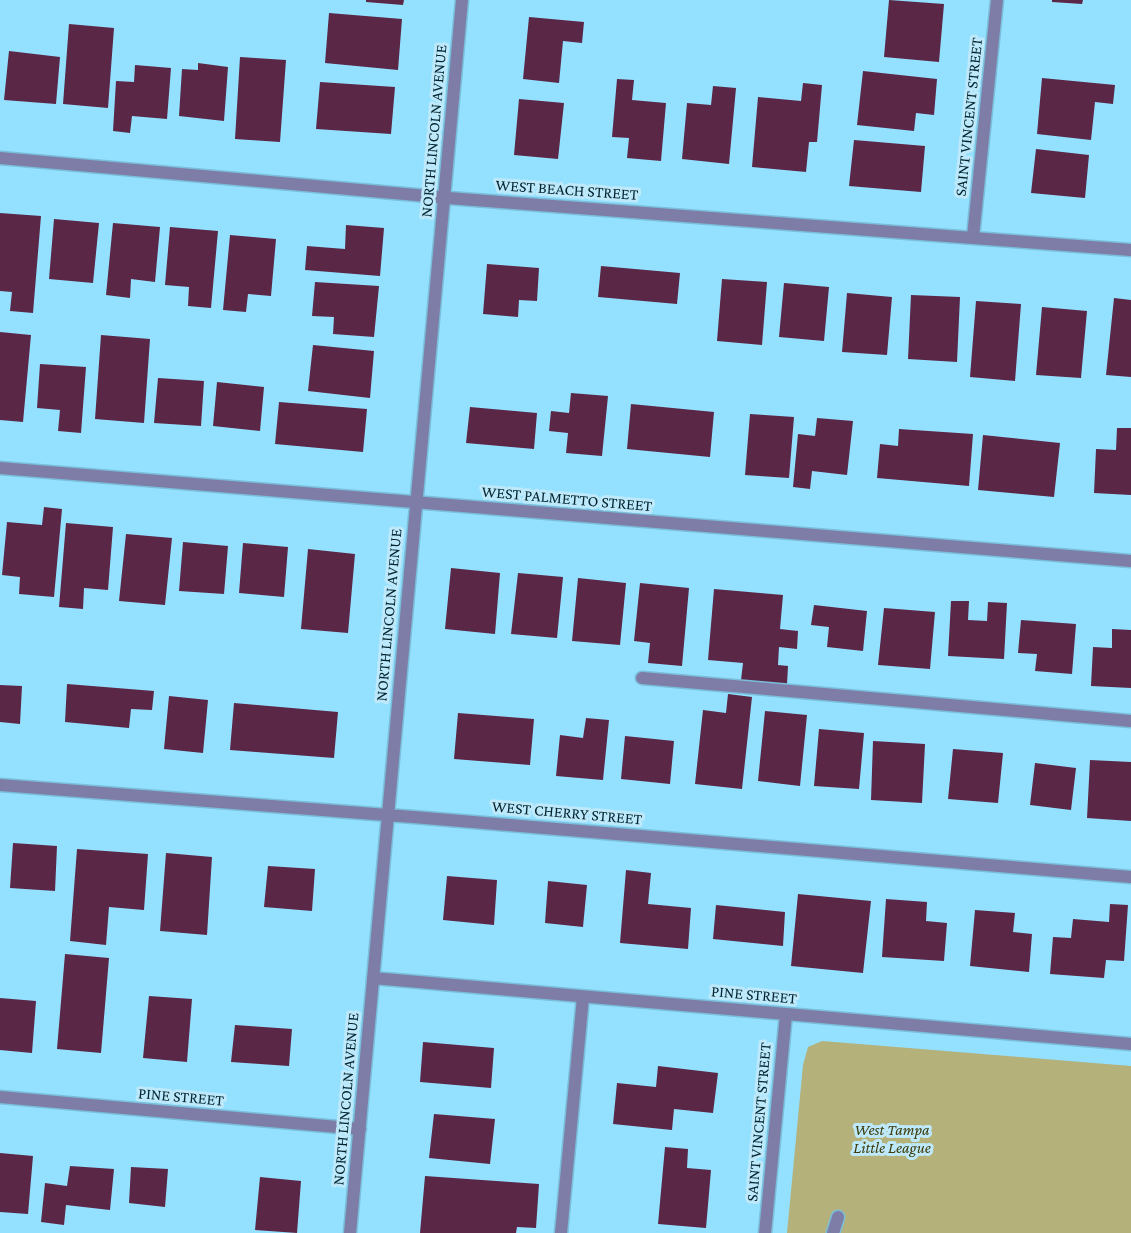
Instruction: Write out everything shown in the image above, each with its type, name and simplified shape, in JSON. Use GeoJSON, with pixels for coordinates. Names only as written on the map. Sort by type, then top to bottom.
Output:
{"type":"FeatureCollection","features":[{"type":"Feature","properties":{"kind":"street","name":"NORTH LINCOLN AVENUE"},"geometry":{"type":"LineString","coordinates":[[350,1233],[462,0]]}},
{"type":"Feature","properties":{"kind":"street","name":"SAINT VINCENT STREET"},"geometry":{"type":"LineString","coordinates":[[973,237],[998,0]]}},
{"type":"Feature","properties":{"kind":"street","name":"WEST BEACH STREET"},"geometry":{"type":"LineString","coordinates":[[0,158],[444,197],[1131,250]]}},
{"type":"Feature","properties":{"kind":"street","name":"WEST PALMETTO STREET"},"geometry":{"type":"LineString","coordinates":[[0,468],[1131,561]]}},
{"type":"Feature","properties":{"kind":"street"},"geometry":{"type":"LineString","coordinates":[[642,678],[1131,721]]}},
{"type":"Feature","properties":{"kind":"street","name":"WEST CHERRY STREET"},"geometry":{"type":"LineString","coordinates":[[0,784],[1131,876]]}},
{"type":"Feature","properties":{"kind":"street","name":"PINE STREET"},"geometry":{"type":"LineString","coordinates":[[373,978],[1131,1044]]}},
{"type":"Feature","properties":{"kind":"street"},"geometry":{"type":"LineString","coordinates":[[561,1233],[583,997]]}},
{"type":"Feature","properties":{"kind":"street","name":"SAINT VINCENT STREET"},"geometry":{"type":"LineString","coordinates":[[765,1233],[786,1014]]}},
{"type":"Feature","properties":{"kind":"street","name":"PINE STREET"},"geometry":{"type":"LineString","coordinates":[[0,1097],[360,1129]]}},
{"type":"Feature","properties":{"kind":"street"},"geometry":{"type":"LineString","coordinates":[[833,1233],[838,1217]]}},
{"type":"Feature","properties":{"kind":"green space","name":"West Tampa Little League"},"geometry":{"type":"Polygon","coordinates":[[[822,1041],[1131,1066],[1131,1233],[787,1233],[803,1065],[808,1047],[822,1041]]]}},
{"type":"Feature","properties":{"kind":"building"},"geometry":{"type":"Polygon","coordinates":[[[366,0],[404,0],[403,5],[366,2],[366,0]]]}},
{"type":"Feature","properties":{"kind":"building"},"geometry":{"type":"Polygon","coordinates":[[[889,0],[944,4],[939,62],[884,57],[889,0]]]}},
{"type":"Feature","properties":{"kind":"building"},"geometry":{"type":"Polygon","coordinates":[[[1052,0],[1083,0],[1082,4],[1052,2],[1052,0]]]}},
{"type":"Feature","properties":{"kind":"building"},"geometry":{"type":"Polygon","coordinates":[[[329,13],[402,19],[398,70],[325,63],[329,13]]]}},
{"type":"Feature","properties":{"kind":"building"},"geometry":{"type":"Polygon","coordinates":[[[529,17],[584,22],[582,43],[563,41],[559,83],[523,79],[529,17]]]}},
{"type":"Feature","properties":{"kind":"building"},"geometry":{"type":"Polygon","coordinates":[[[69,24],[114,28],[108,108],[63,104],[69,24]]]}},
{"type":"Feature","properties":{"kind":"building"},"geometry":{"type":"Polygon","coordinates":[[[9,51],[60,57],[56,104],[4,100],[9,51]]]}},
{"type":"Feature","properties":{"kind":"building"},"geometry":{"type":"Polygon","coordinates":[[[240,57],[286,60],[280,142],[235,139],[240,57]]]}},
{"type":"Feature","properties":{"kind":"building"},"geometry":{"type":"Polygon","coordinates":[[[198,63],[228,67],[224,121],[179,116],[182,69],[198,70],[198,63]]]}},
{"type":"Feature","properties":{"kind":"building"},"geometry":{"type":"Polygon","coordinates":[[[135,65],[171,68],[167,119],[132,116],[130,133],[113,131],[116,81],[134,82],[135,65]]]}},
{"type":"Feature","properties":{"kind":"building"},"geometry":{"type":"Polygon","coordinates":[[[863,71],[937,79],[934,115],[916,113],[914,131],[857,125],[863,71]]]}},
{"type":"Feature","properties":{"kind":"building"},"geometry":{"type":"Polygon","coordinates":[[[1042,78],[1115,85],[1113,104],[1095,102],[1091,140],[1037,134],[1042,78]]]}},
{"type":"Feature","properties":{"kind":"building"},"geometry":{"type":"Polygon","coordinates":[[[617,79],[634,80],[632,100],[666,103],[661,161],[627,158],[629,138],[612,137],[617,79]]]}},
{"type":"Feature","properties":{"kind":"building"},"geometry":{"type":"Polygon","coordinates":[[[320,82],[395,87],[391,134],[316,129],[320,82]]]}},
{"type":"Feature","properties":{"kind":"building"},"geometry":{"type":"Polygon","coordinates":[[[803,83],[822,85],[817,142],[809,142],[806,172],[752,167],[758,97],[801,101],[803,83]]]}},
{"type":"Feature","properties":{"kind":"building"},"geometry":{"type":"Polygon","coordinates":[[[713,86],[736,88],[729,164],[682,159],[687,103],[711,105],[713,86]]]}},
{"type":"Feature","properties":{"kind":"building"},"geometry":{"type":"Polygon","coordinates":[[[519,99],[564,103],[558,159],[514,155],[519,99]]]}},
{"type":"Feature","properties":{"kind":"building"},"geometry":{"type":"Polygon","coordinates":[[[854,140],[925,146],[921,192],[849,186],[854,140]]]}},
{"type":"Feature","properties":{"kind":"building"},"geometry":{"type":"Polygon","coordinates":[[[1036,149],[1089,155],[1085,198],[1031,193],[1036,149]]]}},
{"type":"Feature","properties":{"kind":"building"},"geometry":{"type":"Polygon","coordinates":[[[0,213],[41,216],[33,313],[10,311],[12,292],[0,291],[0,213]]]}},
{"type":"Feature","properties":{"kind":"building"},"geometry":{"type":"Polygon","coordinates":[[[54,219],[99,223],[93,283],[49,279],[54,219]]]}},
{"type":"Feature","properties":{"kind":"building"},"geometry":{"type":"Polygon","coordinates":[[[113,223],[160,227],[155,282],[131,279],[130,298],[106,295],[113,223]]]}},
{"type":"Feature","properties":{"kind":"building"},"geometry":{"type":"Polygon","coordinates":[[[346,225],[384,228],[380,276],[305,270],[307,246],[345,249],[346,225]]]}},
{"type":"Feature","properties":{"kind":"building"},"geometry":{"type":"Polygon","coordinates":[[[170,227],[218,231],[211,308],[188,306],[189,287],[165,285],[170,227]]]}},
{"type":"Feature","properties":{"kind":"building"},"geometry":{"type":"Polygon","coordinates":[[[230,235],[276,239],[271,296],[248,294],[246,312],[223,310],[230,235]]]}},
{"type":"Feature","properties":{"kind":"building"},"geometry":{"type":"Polygon","coordinates":[[[487,264],[539,268],[537,301],[519,300],[518,317],[483,314],[487,264]]]}},
{"type":"Feature","properties":{"kind":"building"},"geometry":{"type":"Polygon","coordinates":[[[601,266],[680,273],[677,304],[598,297],[601,266]]]}},
{"type":"Feature","properties":{"kind":"building"},"geometry":{"type":"Polygon","coordinates":[[[722,279],[767,282],[762,345],[717,341],[722,279]]]}},
{"type":"Feature","properties":{"kind":"building"},"geometry":{"type":"Polygon","coordinates":[[[315,282],[379,286],[374,337],[333,334],[334,317],[312,316],[315,282]]]}},
{"type":"Feature","properties":{"kind":"building"},"geometry":{"type":"Polygon","coordinates":[[[784,283],[829,287],[824,341],[779,337],[784,283]]]}},
{"type":"Feature","properties":{"kind":"building"},"geometry":{"type":"Polygon","coordinates":[[[847,293],[892,297],[887,355],[842,352],[847,293]]]}},
{"type":"Feature","properties":{"kind":"building"},"geometry":{"type":"Polygon","coordinates":[[[911,295],[960,297],[957,362],[908,359],[911,295]]]}},
{"type":"Feature","properties":{"kind":"building"},"geometry":{"type":"Polygon","coordinates":[[[1114,298],[1131,300],[1131,377],[1106,375],[1114,298]]]}},
{"type":"Feature","properties":{"kind":"building"},"geometry":{"type":"Polygon","coordinates":[[[976,301],[1021,304],[1015,381],[970,377],[976,301]]]}},
{"type":"Feature","properties":{"kind":"building"},"geometry":{"type":"Polygon","coordinates":[[[1042,307],[1087,311],[1081,378],[1036,375],[1042,307]]]}},
{"type":"Feature","properties":{"kind":"building"},"geometry":{"type":"Polygon","coordinates":[[[0,332],[31,335],[23,422],[0,420],[0,332]]]}},
{"type":"Feature","properties":{"kind":"building"},"geometry":{"type":"Polygon","coordinates":[[[101,335],[150,339],[144,423],[95,419],[101,335]]]}},
{"type":"Feature","properties":{"kind":"building"},"geometry":{"type":"Polygon","coordinates":[[[313,345],[374,351],[370,398],[308,391],[313,345]]]}},
{"type":"Feature","properties":{"kind":"building"},"geometry":{"type":"Polygon","coordinates":[[[40,364],[86,367],[81,433],[58,431],[60,410],[37,408],[40,364]]]}},
{"type":"Feature","properties":{"kind":"building"},"geometry":{"type":"Polygon","coordinates":[[[158,378],[204,381],[201,426],[154,423],[158,378]]]}},
{"type":"Feature","properties":{"kind":"building"},"geometry":{"type":"Polygon","coordinates":[[[217,382],[264,387],[260,431],[213,426],[217,382]]]}},
{"type":"Feature","properties":{"kind":"building"},"geometry":{"type":"Polygon","coordinates":[[[571,393],[608,396],[602,456],[566,453],[568,433],[549,431],[551,411],[569,413],[571,393]]]}},
{"type":"Feature","properties":{"kind":"building"},"geometry":{"type":"Polygon","coordinates":[[[279,402],[367,409],[363,452],[275,444],[279,402]]]}},
{"type":"Feature","properties":{"kind":"building"},"geometry":{"type":"Polygon","coordinates":[[[631,404],[714,412],[710,457],[627,449],[631,404]]]}},
{"type":"Feature","properties":{"kind":"building"},"geometry":{"type":"Polygon","coordinates":[[[470,407],[537,413],[534,449],[466,443],[470,407]]]}},
{"type":"Feature","properties":{"kind":"building"},"geometry":{"type":"Polygon","coordinates":[[[750,414],[794,417],[789,478],[745,475],[750,414]]]}},
{"type":"Feature","properties":{"kind":"building"},"geometry":{"type":"Polygon","coordinates":[[[817,418],[853,421],[847,475],[812,471],[810,489],[793,487],[798,434],[815,436],[817,418]]]}},
{"type":"Feature","properties":{"kind":"building"},"geometry":{"type":"Polygon","coordinates":[[[1117,428],[1131,428],[1131,495],[1094,493],[1096,449],[1116,450],[1117,428]]]}},
{"type":"Feature","properties":{"kind":"building"},"geometry":{"type":"Polygon","coordinates":[[[899,429],[973,434],[969,486],[877,478],[880,444],[898,446],[899,429]]]}},
{"type":"Feature","properties":{"kind":"building"},"geometry":{"type":"Polygon","coordinates":[[[983,435],[1060,443],[1054,497],[978,490],[983,435]]]}},
{"type":"Feature","properties":{"kind":"building"},"geometry":{"type":"Polygon","coordinates":[[[44,507],[62,509],[54,597],[19,594],[20,577],[2,575],[7,522],[42,525],[44,507]]]}},
{"type":"Feature","properties":{"kind":"building"},"geometry":{"type":"Polygon","coordinates":[[[66,523],[113,527],[108,590],[84,588],[83,609],[59,607],[66,523]]]}},
{"type":"Feature","properties":{"kind":"building"},"geometry":{"type":"Polygon","coordinates":[[[126,534],[172,538],[165,605],[119,601],[126,534]]]}},
{"type":"Feature","properties":{"kind":"building"},"geometry":{"type":"Polygon","coordinates":[[[183,542],[228,546],[224,594],[179,591],[183,542]]]}},
{"type":"Feature","properties":{"kind":"building"},"geometry":{"type":"Polygon","coordinates":[[[243,543],[288,547],[284,597],[239,593],[243,543]]]}},
{"type":"Feature","properties":{"kind":"building"},"geometry":{"type":"Polygon","coordinates":[[[308,549],[355,554],[348,633],[301,629],[308,549]]]}},
{"type":"Feature","properties":{"kind":"building"},"geometry":{"type":"Polygon","coordinates":[[[451,568],[500,573],[495,634],[445,629],[451,568]]]}},
{"type":"Feature","properties":{"kind":"building"},"geometry":{"type":"Polygon","coordinates":[[[518,573],[563,577],[557,638],[511,634],[518,573]]]}},
{"type":"Feature","properties":{"kind":"building"},"geometry":{"type":"Polygon","coordinates":[[[578,578],[626,583],[620,645],[572,641],[578,578]]]}},
{"type":"Feature","properties":{"kind":"building"},"geometry":{"type":"Polygon","coordinates":[[[640,583],[689,588],[682,666],[648,663],[650,643],[634,641],[640,583]]]}},
{"type":"Feature","properties":{"kind":"building"},"geometry":{"type":"Polygon","coordinates":[[[714,589],[783,595],[780,629],[798,631],[797,649],[779,647],[778,665],[788,666],[787,684],[741,680],[743,663],[708,660],[714,589]]]}},
{"type":"Feature","properties":{"kind":"building"},"geometry":{"type":"Polygon","coordinates":[[[951,601],[969,601],[968,620],[987,621],[988,602],[1007,603],[1004,659],[948,656],[951,601]]]}},
{"type":"Feature","properties":{"kind":"building"},"geometry":{"type":"Polygon","coordinates":[[[814,605],[867,611],[863,651],[827,647],[829,627],[811,625],[814,605]]]}},
{"type":"Feature","properties":{"kind":"building"},"geometry":{"type":"Polygon","coordinates":[[[884,608],[935,612],[930,669],[878,665],[884,608]]]}},
{"type":"Feature","properties":{"kind":"building"},"geometry":{"type":"Polygon","coordinates":[[[1021,620],[1076,624],[1072,674],[1035,671],[1037,654],[1018,653],[1021,620]]]}},
{"type":"Feature","properties":{"kind":"building"},"geometry":{"type":"Polygon","coordinates":[[[1112,629],[1131,630],[1131,688],[1091,686],[1093,647],[1112,648],[1112,629]]]}},
{"type":"Feature","properties":{"kind":"building"},"geometry":{"type":"Polygon","coordinates":[[[67,684],[154,691],[152,710],[131,709],[129,728],[65,722],[67,684]]]}},
{"type":"Feature","properties":{"kind":"building"},"geometry":{"type":"Polygon","coordinates":[[[0,685],[22,686],[20,724],[0,722],[0,685]]]}},
{"type":"Feature","properties":{"kind":"building"},"geometry":{"type":"Polygon","coordinates":[[[728,694],[752,697],[742,789],[695,784],[703,710],[726,713],[728,694]]]}},
{"type":"Feature","properties":{"kind":"building"},"geometry":{"type":"Polygon","coordinates":[[[169,696],[208,700],[203,753],[164,749],[169,696]]]}},
{"type":"Feature","properties":{"kind":"building"},"geometry":{"type":"Polygon","coordinates":[[[234,703],[338,712],[334,758],[230,750],[234,703]]]}},
{"type":"Feature","properties":{"kind":"building"},"geometry":{"type":"Polygon","coordinates":[[[765,711],[807,715],[800,786],[758,781],[765,711]]]}},
{"type":"Feature","properties":{"kind":"building"},"geometry":{"type":"Polygon","coordinates":[[[458,713],[534,719],[530,765],[454,759],[458,713]]]}},
{"type":"Feature","properties":{"kind":"building"},"geometry":{"type":"Polygon","coordinates":[[[586,718],[609,720],[603,780],[556,776],[560,735],[583,738],[586,718]]]}},
{"type":"Feature","properties":{"kind":"building"},"geometry":{"type":"Polygon","coordinates":[[[819,729],[864,733],[859,789],[814,786],[819,729]]]}},
{"type":"Feature","properties":{"kind":"building"},"geometry":{"type":"Polygon","coordinates":[[[625,736],[674,741],[670,784],[621,779],[625,736]]]}},
{"type":"Feature","properties":{"kind":"building"},"geometry":{"type":"Polygon","coordinates":[[[873,741],[925,744],[922,803],[871,800],[873,741]]]}},
{"type":"Feature","properties":{"kind":"building"},"geometry":{"type":"Polygon","coordinates":[[[953,749],[1003,753],[998,803],[948,799],[953,749]]]}},
{"type":"Feature","properties":{"kind":"building"},"geometry":{"type":"Polygon","coordinates":[[[1090,760],[1131,762],[1131,821],[1087,818],[1090,760]]]}},
{"type":"Feature","properties":{"kind":"building"},"geometry":{"type":"Polygon","coordinates":[[[1035,763],[1076,768],[1071,810],[1030,805],[1035,763]]]}},
{"type":"Feature","properties":{"kind":"building"},"geometry":{"type":"Polygon","coordinates":[[[13,843],[57,846],[55,891],[10,888],[13,843]]]}},
{"type":"Feature","properties":{"kind":"building"},"geometry":{"type":"Polygon","coordinates":[[[77,849],[148,854],[144,910],[109,907],[106,945],[70,941],[77,849]]]}},
{"type":"Feature","properties":{"kind":"building"},"geometry":{"type":"Polygon","coordinates":[[[166,853],[212,857],[207,935],[160,931],[166,853]]]}},
{"type":"Feature","properties":{"kind":"building"},"geometry":{"type":"Polygon","coordinates":[[[268,866],[315,869],[312,911],[264,907],[268,866]]]}},
{"type":"Feature","properties":{"kind":"building"},"geometry":{"type":"Polygon","coordinates":[[[626,870],[651,873],[648,904],[691,908],[688,949],[620,943],[626,870]]]}},
{"type":"Feature","properties":{"kind":"building"},"geometry":{"type":"Polygon","coordinates":[[[447,876],[497,880],[494,925],[443,920],[447,876]]]}},
{"type":"Feature","properties":{"kind":"building"},"geometry":{"type":"Polygon","coordinates":[[[548,881],[587,885],[583,927],[545,923],[548,881]]]}},
{"type":"Feature","properties":{"kind":"building"},"geometry":{"type":"Polygon","coordinates":[[[798,894],[871,901],[863,973],[791,966],[798,894]]]}},
{"type":"Feature","properties":{"kind":"building"},"geometry":{"type":"Polygon","coordinates":[[[886,899],[927,902],[926,921],[947,923],[944,961],[882,957],[886,899]]]}},
{"type":"Feature","properties":{"kind":"building"},"geometry":{"type":"Polygon","coordinates":[[[1110,904],[1128,905],[1124,961],[1106,960],[1104,978],[1050,974],[1053,937],[1071,938],[1073,919],[1109,922],[1110,904]]]}},
{"type":"Feature","properties":{"kind":"building"},"geometry":{"type":"Polygon","coordinates":[[[716,905],[785,912],[783,946],[713,939],[716,905]]]}},
{"type":"Feature","properties":{"kind":"building"},"geometry":{"type":"Polygon","coordinates":[[[975,910],[1015,913],[1013,932],[1032,934],[1029,972],[970,966],[975,910]]]}},
{"type":"Feature","properties":{"kind":"building"},"geometry":{"type":"Polygon","coordinates":[[[65,954],[109,958],[101,1053],[57,1049],[65,954]]]}},
{"type":"Feature","properties":{"kind":"building"},"geometry":{"type":"Polygon","coordinates":[[[149,996],[192,999],[187,1062],[143,1058],[149,996]]]}},
{"type":"Feature","properties":{"kind":"building"},"geometry":{"type":"Polygon","coordinates":[[[0,998],[36,1001],[32,1053],[0,1050],[0,998]]]}},
{"type":"Feature","properties":{"kind":"building"},"geometry":{"type":"Polygon","coordinates":[[[235,1025],[292,1029],[289,1066],[231,1062],[235,1025]]]}},
{"type":"Feature","properties":{"kind":"building"},"geometry":{"type":"Polygon","coordinates":[[[423,1042],[494,1048],[491,1088],[420,1082],[423,1042]]]}},
{"type":"Feature","properties":{"kind":"building"},"geometry":{"type":"Polygon","coordinates":[[[658,1066],[718,1073],[713,1113],[674,1109],[672,1130],[613,1124],[617,1083],[656,1087],[658,1066]]]}},
{"type":"Feature","properties":{"kind":"building"},"geometry":{"type":"Polygon","coordinates":[[[434,1114],[495,1119],[490,1164],[429,1158],[434,1114]]]}},
{"type":"Feature","properties":{"kind":"building"},"geometry":{"type":"Polygon","coordinates":[[[665,1147],[688,1149],[687,1168],[711,1170],[706,1228],[658,1224],[665,1147]]]}},
{"type":"Feature","properties":{"kind":"building"},"geometry":{"type":"Polygon","coordinates":[[[0,1153],[33,1156],[28,1214],[0,1212],[0,1153]]]}},
{"type":"Feature","properties":{"kind":"building"},"geometry":{"type":"Polygon","coordinates":[[[70,1166],[114,1169],[110,1210],[66,1205],[64,1225],[41,1222],[45,1183],[67,1186],[70,1166]]]}},
{"type":"Feature","properties":{"kind":"building"},"geometry":{"type":"Polygon","coordinates":[[[131,1167],[168,1169],[165,1207],[129,1203],[131,1167]]]}},
{"type":"Feature","properties":{"kind":"building"},"geometry":{"type":"Polygon","coordinates":[[[425,1176],[539,1184],[536,1228],[517,1227],[516,1233],[420,1233],[425,1176]]]}},
{"type":"Feature","properties":{"kind":"building"},"geometry":{"type":"Polygon","coordinates":[[[260,1177],[301,1181],[297,1233],[255,1230],[260,1177]]]}}]}
